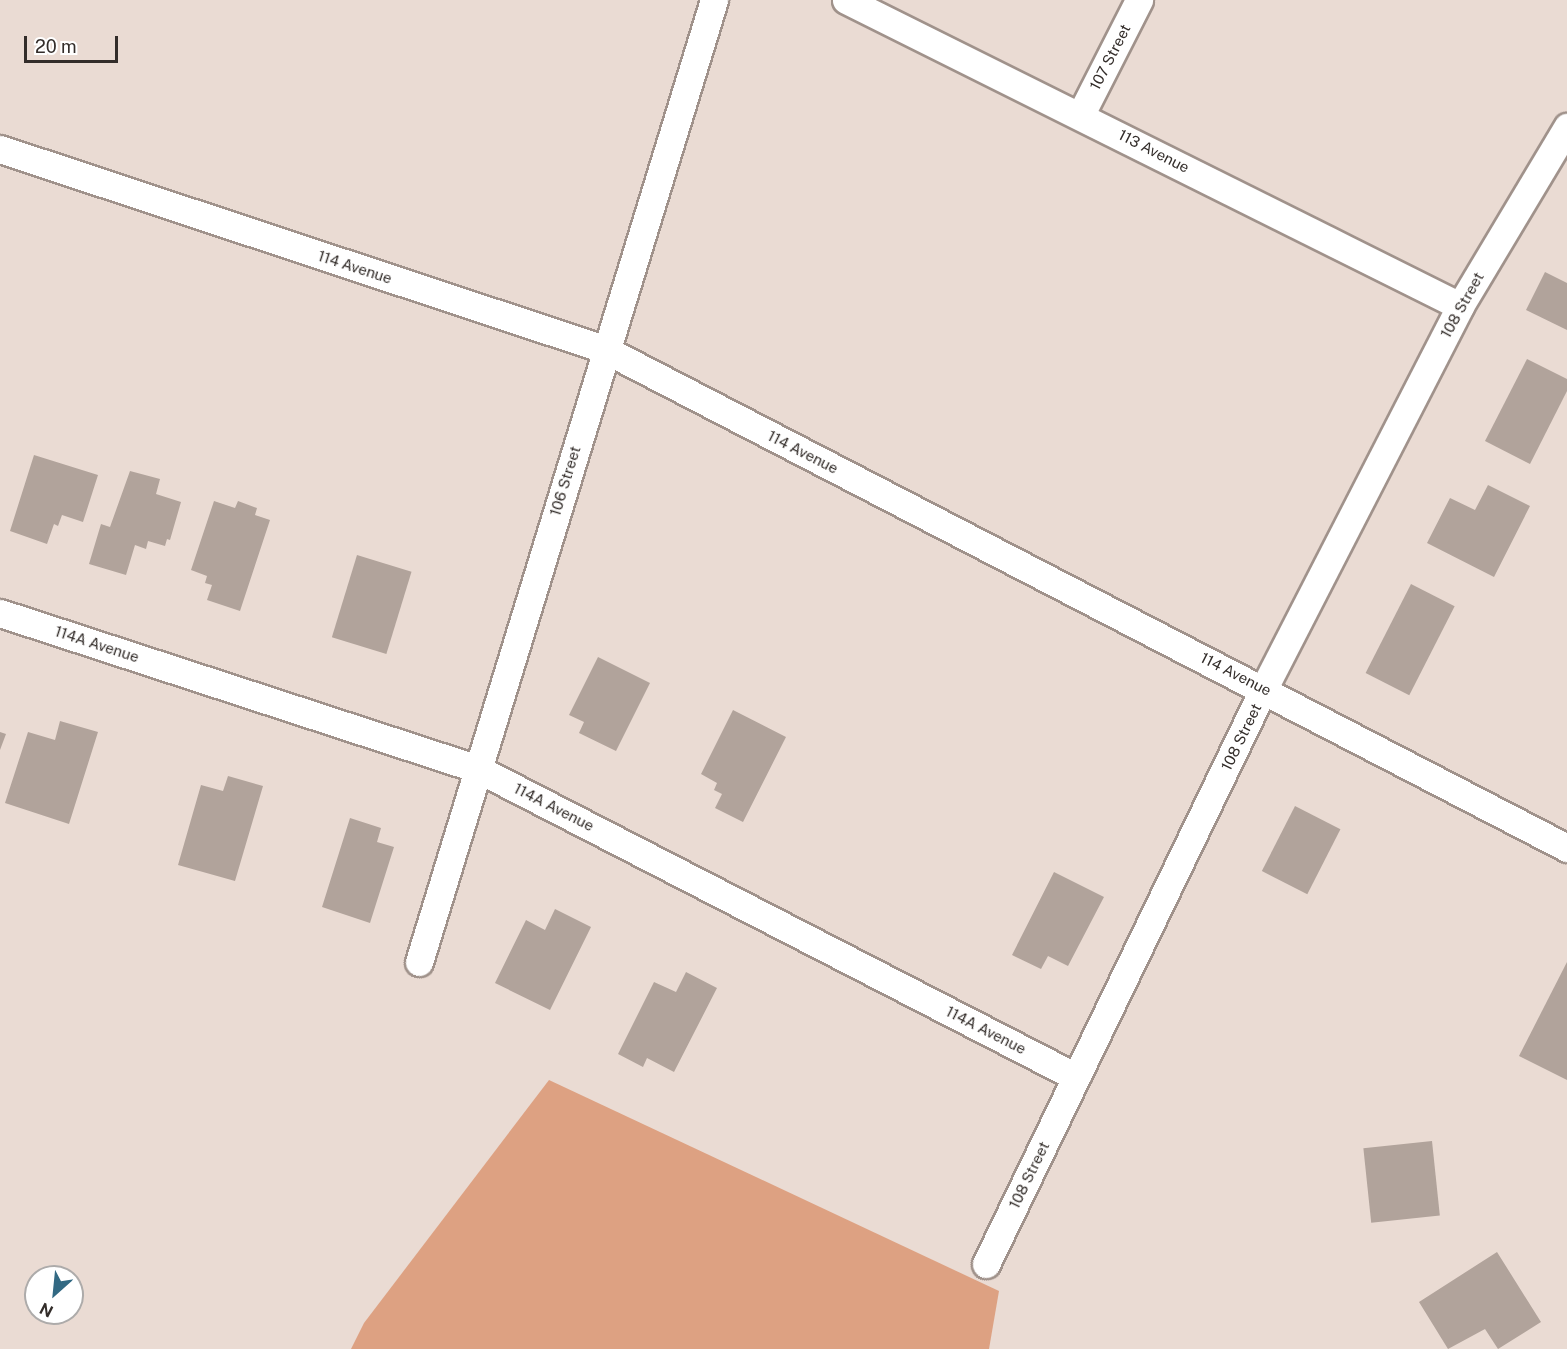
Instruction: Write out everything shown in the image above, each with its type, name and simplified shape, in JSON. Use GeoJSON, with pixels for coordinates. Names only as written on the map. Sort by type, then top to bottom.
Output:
{"type":"FeatureCollection","features":[{"type":"Feature","properties":{"kind":"street","name":"106 Street"},"geometry":{"type":"LineString","coordinates":[[419,962],[604,349],[714,0]]}},
{"type":"Feature","properties":{"kind":"street","name":"113 Avenue"},"geometry":{"type":"LineString","coordinates":[[846,0],[1081,114],[1460,306]]}},
{"type":"Feature","properties":{"kind":"street","name":"107 Street"},"geometry":{"type":"LineString","coordinates":[[1081,114],[1139,0]]}},
{"type":"Feature","properties":{"kind":"street","name":"108 Street"},"geometry":{"type":"LineString","coordinates":[[986,1264],[1264,688],[1460,306],[1567,127]]}},
{"type":"Feature","properties":{"kind":"street","name":"114 Avenue"},"geometry":{"type":"LineString","coordinates":[[0,149],[604,349],[1264,688],[1567,848]]}},
{"type":"Feature","properties":{"kind":"street","name":"114A Avenue"},"geometry":{"type":"LineString","coordinates":[[0,613],[478,769],[1076,1077]]}},
{"type":"Feature","properties":{"kind":"shaded area"},"geometry":{"type":"Polygon","coordinates":[[[549,1080],[999,1291],[989,1349],[351,1349],[364,1323],[549,1080]]]}},
{"type":"Feature","properties":{"kind":"building"},"geometry":{"type":"Polygon","coordinates":[[[1545,272],[1567,283],[1567,330],[1526,310],[1545,272]]]}},
{"type":"Feature","properties":{"kind":"building"},"geometry":{"type":"Polygon","coordinates":[[[1527,359],[1567,379],[1567,391],[1530,464],[1485,441],[1527,359]]]}},
{"type":"Feature","properties":{"kind":"building"},"geometry":{"type":"Polygon","coordinates":[[[34,455],[98,475],[83,522],[62,515],[58,526],[54,524],[47,544],[10,531],[34,455]]]}},
{"type":"Feature","properties":{"kind":"building"},"geometry":{"type":"Polygon","coordinates":[[[130,471],[160,479],[156,494],[181,502],[170,540],[167,539],[165,546],[148,541],[146,549],[135,545],[126,575],[89,564],[101,524],[110,527],[130,471]]]}},
{"type":"Feature","properties":{"kind":"building"},"geometry":{"type":"Polygon","coordinates":[[[1488,485],[1530,506],[1494,577],[1427,543],[1450,498],[1475,510],[1488,485]]]}},
{"type":"Feature","properties":{"kind":"building"},"geometry":{"type":"Polygon","coordinates":[[[214,501],[235,508],[238,501],[257,508],[255,515],[270,520],[240,611],[207,600],[212,585],[205,583],[207,576],[191,570],[214,501]]]}},
{"type":"Feature","properties":{"kind":"building"},"geometry":{"type":"Polygon","coordinates":[[[357,555],[412,572],[386,654],[332,637],[357,555]]]}},
{"type":"Feature","properties":{"kind":"building"},"geometry":{"type":"Polygon","coordinates":[[[1411,584],[1455,606],[1409,695],[1366,673],[1411,584]]]}},
{"type":"Feature","properties":{"kind":"building"},"geometry":{"type":"Polygon","coordinates":[[[598,657],[650,683],[616,751],[579,733],[584,722],[569,715],[598,657]]]}},
{"type":"Feature","properties":{"kind":"building"},"geometry":{"type":"Polygon","coordinates":[[[733,710],[786,737],[743,822],[715,808],[722,794],[714,790],[717,783],[701,774],[733,710]]]}},
{"type":"Feature","properties":{"kind":"building"},"geometry":{"type":"Polygon","coordinates":[[[60,721],[98,732],[69,824],[5,803],[28,732],[55,740],[60,721]]]}},
{"type":"Feature","properties":{"kind":"building"},"geometry":{"type":"Polygon","coordinates":[[[0,732],[6,734],[0,750],[0,732]]]}},
{"type":"Feature","properties":{"kind":"building"},"geometry":{"type":"Polygon","coordinates":[[[228,776],[263,786],[235,881],[178,865],[201,785],[223,791],[228,776]]]}},
{"type":"Feature","properties":{"kind":"building"},"geometry":{"type":"Polygon","coordinates":[[[1295,806],[1340,829],[1307,894],[1262,871],[1295,806]]]}},
{"type":"Feature","properties":{"kind":"building"},"geometry":{"type":"Polygon","coordinates":[[[350,818],[381,828],[377,842],[394,847],[370,923],[322,907],[350,818]]]}},
{"type":"Feature","properties":{"kind":"building"},"geometry":{"type":"Polygon","coordinates":[[[1054,872],[1104,897],[1068,966],[1048,956],[1041,969],[1012,955],[1054,872]]]}},
{"type":"Feature","properties":{"kind":"building"},"geometry":{"type":"Polygon","coordinates":[[[555,909],[591,927],[550,1010],[495,983],[526,920],[545,930],[555,909]]]}},
{"type":"Feature","properties":{"kind":"building"},"geometry":{"type":"Polygon","coordinates":[[[1567,962],[1567,1080],[1519,1056],[1567,962]]]}},
{"type":"Feature","properties":{"kind":"building"},"geometry":{"type":"Polygon","coordinates":[[[686,972],[717,988],[674,1072],[647,1058],[643,1067],[618,1054],[654,982],[676,992],[686,972]]]}},
{"type":"Feature","properties":{"kind":"building"},"geometry":{"type":"Polygon","coordinates":[[[1432,1141],[1440,1216],[1371,1223],[1363,1148],[1432,1141]]]}},
{"type":"Feature","properties":{"kind":"building"},"geometry":{"type":"Polygon","coordinates":[[[1497,1252],[1541,1322],[1498,1349],[1485,1329],[1448,1349],[1419,1302],[1497,1252]]]}}]}
